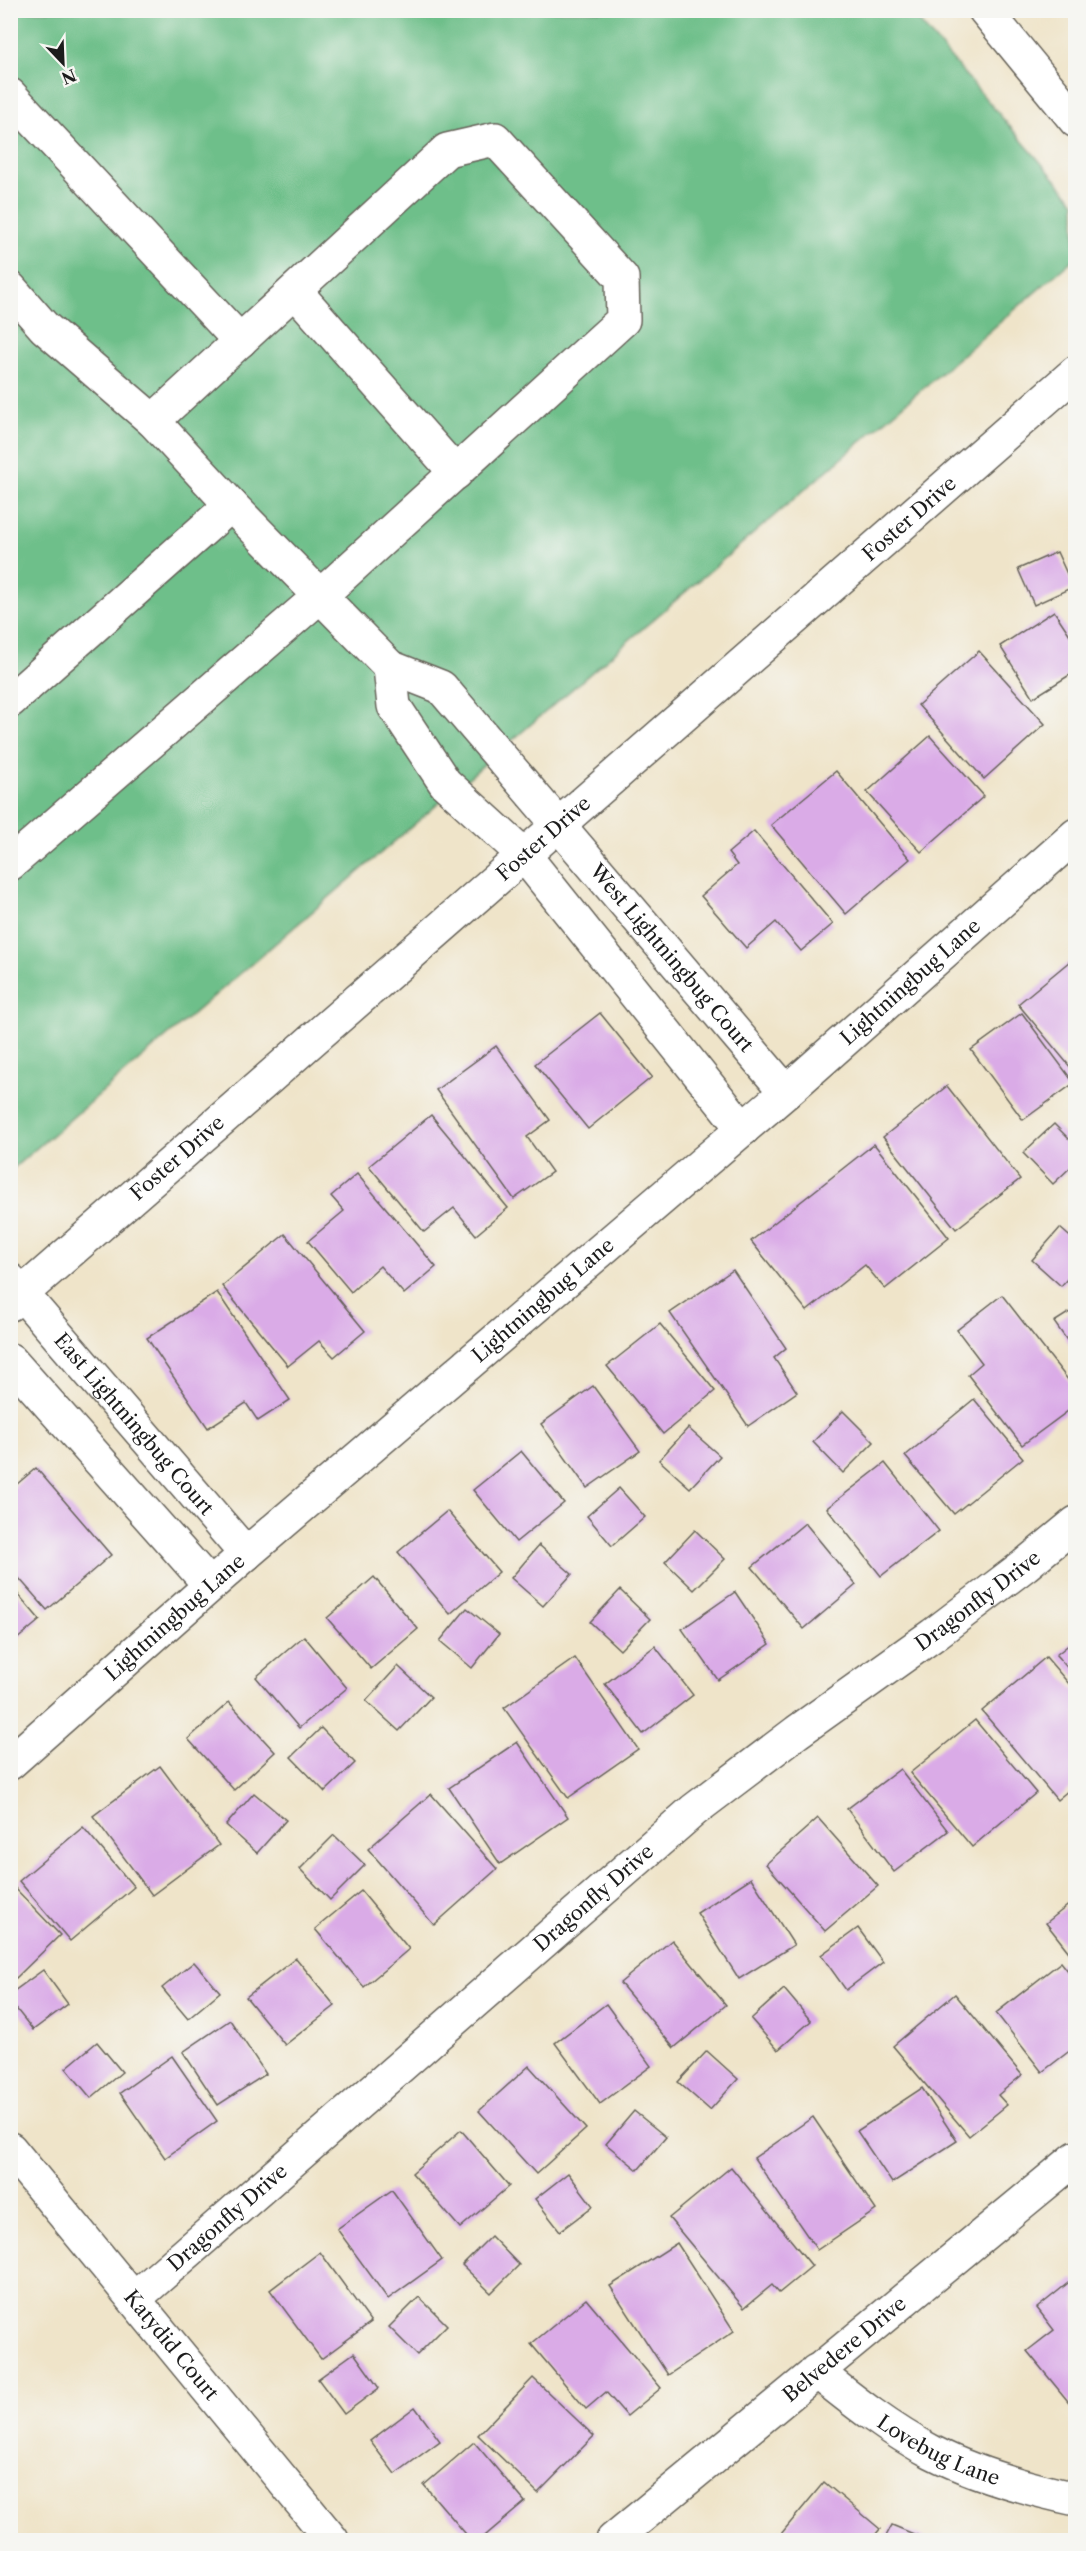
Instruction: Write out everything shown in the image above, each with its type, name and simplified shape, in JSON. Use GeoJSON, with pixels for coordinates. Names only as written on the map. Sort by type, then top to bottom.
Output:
{"type":"FeatureCollection","features":[{"type":"Feature","properties":{"kind":"street"},"geometry":{"type":"LineString","coordinates":[[985,10],[1076,121]]}},
{"type":"Feature","properties":{"kind":"street"},"geometry":{"type":"LineString","coordinates":[[10,95],[240,341]]}},
{"type":"Feature","properties":{"kind":"street"},"geometry":{"type":"LineString","coordinates":[[10,864],[320,596],[623,320],[622,278],[495,139],[447,150],[153,421]]}},
{"type":"Feature","properties":{"kind":"street"},"geometry":{"type":"LineString","coordinates":[[10,288],[44,327],[153,421],[231,505],[390,667],[394,706],[445,783],[524,855],[743,1129]]}},
{"type":"Feature","properties":{"kind":"street"},"geometry":{"type":"LineString","coordinates":[[295,291],[456,473]]}},
{"type":"Feature","properties":{"kind":"street","name":"Foster Drive"},"geometry":{"type":"LineString","coordinates":[[14,1293],[767,645],[1076,372]]}},
{"type":"Feature","properties":{"kind":"street"},"geometry":{"type":"LineString","coordinates":[[10,701],[231,505]]}},
{"type":"Feature","properties":{"kind":"street","name":"West Lightningbug Court"},"geometry":{"type":"LineString","coordinates":[[390,667],[441,687],[786,1092]]}},
{"type":"Feature","properties":{"kind":"street","name":"Lightningbug Lane"},"geometry":{"type":"LineString","coordinates":[[10,1763],[210,1585],[786,1092],[1076,835]]}},
{"type":"Feature","properties":{"kind":"street","name":"East Lightningbug Court"},"geometry":{"type":"LineString","coordinates":[[14,1293],[246,1554]]}},
{"type":"Feature","properties":{"kind":"street"},"geometry":{"type":"LineString","coordinates":[[10,1360],[210,1585]]}},
{"type":"Feature","properties":{"kind":"street","name":"Dragonfly Drive"},"geometry":{"type":"LineString","coordinates":[[134,2299],[694,1810],[797,1732],[951,1621],[1076,1523]]}},
{"type":"Feature","properties":{"kind":"street","name":"Katydid Court"},"geometry":{"type":"LineString","coordinates":[[10,2149],[332,2541]]}},
{"type":"Feature","properties":{"kind":"street","name":"Belvedere Drive"},"geometry":{"type":"LineString","coordinates":[[613,2541],[1076,2158]]}},
{"type":"Feature","properties":{"kind":"street","name":"Lovebug Lane"},"geometry":{"type":"LineString","coordinates":[[816,2371],[871,2415],[933,2452],[1026,2488],[1076,2499]]}},
{"type":"Feature","properties":{"kind":"green space"},"geometry":{"type":"Polygon","coordinates":[[[11,11],[910,11],[1075,202],[1075,258],[11,1170],[11,11]]]}},
{"type":"Feature","properties":{"kind":"building"},"geometry":{"type":"Polygon","coordinates":[[[1057,552],[1073,587],[1034,605],[1018,569],[1057,552]]]}},
{"type":"Feature","properties":{"kind":"building"},"geometry":{"type":"Polygon","coordinates":[[[1054,611],[1076,644],[1076,671],[1033,698],[1000,646],[1054,611]]]}},
{"type":"Feature","properties":{"kind":"building"},"geometry":{"type":"Polygon","coordinates":[[[979,651],[1045,724],[984,779],[918,705],[979,651]]]}},
{"type":"Feature","properties":{"kind":"building"},"geometry":{"type":"Polygon","coordinates":[[[930,736],[984,796],[921,852],[867,792],[930,736]]]}},
{"type":"Feature","properties":{"kind":"building"},"geometry":{"type":"Polygon","coordinates":[[[836,771],[910,859],[846,914],[771,825],[836,771]]]}},
{"type":"Feature","properties":{"kind":"building"},"geometry":{"type":"Polygon","coordinates":[[[754,831],[833,924],[801,951],[776,922],[746,948],[701,896],[737,865],[728,853],[754,831]]]}},
{"type":"Feature","properties":{"kind":"building"},"geometry":{"type":"Polygon","coordinates":[[[1076,956],[1076,1074],[1018,1004],[1076,956]]]}},
{"type":"Feature","properties":{"kind":"building"},"geometry":{"type":"Polygon","coordinates":[[[600,1013],[652,1077],[588,1129],[535,1064],[600,1013]]]}},
{"type":"Feature","properties":{"kind":"building"},"geometry":{"type":"Polygon","coordinates":[[[1022,1013],[1074,1083],[1023,1120],[971,1050],[1022,1013]]]}},
{"type":"Feature","properties":{"kind":"building"},"geometry":{"type":"Polygon","coordinates":[[[496,1046],[550,1120],[527,1137],[552,1172],[514,1199],[436,1090],[496,1046]]]}},
{"type":"Feature","properties":{"kind":"building"},"geometry":{"type":"Polygon","coordinates":[[[947,1086],[1020,1179],[956,1229],[883,1137],[947,1086]]]}},
{"type":"Feature","properties":{"kind":"building"},"geometry":{"type":"Polygon","coordinates":[[[431,1115],[508,1208],[476,1235],[454,1208],[424,1232],[369,1166],[431,1115]]]}},
{"type":"Feature","properties":{"kind":"building"},"geometry":{"type":"Polygon","coordinates":[[[1054,1124],[1076,1146],[1076,1162],[1053,1184],[1023,1153],[1054,1124]]]}},
{"type":"Feature","properties":{"kind":"building"},"geometry":{"type":"Polygon","coordinates":[[[874,1144],[949,1238],[885,1289],[865,1265],[807,1311],[751,1241],[874,1144]]]}},
{"type":"Feature","properties":{"kind":"building"},"geometry":{"type":"Polygon","coordinates":[[[357,1174],[436,1267],[404,1294],[380,1266],[351,1292],[308,1241],[344,1211],[331,1196],[357,1174]]]}},
{"type":"Feature","properties":{"kind":"building"},"geometry":{"type":"Polygon","coordinates":[[[1060,1228],[1076,1242],[1076,1269],[1061,1286],[1032,1260],[1060,1228]]]}},
{"type":"Feature","properties":{"kind":"building"},"geometry":{"type":"Polygon","coordinates":[[[285,1234],[365,1331],[334,1357],[319,1341],[288,1366],[222,1286],[285,1234]]]}},
{"type":"Feature","properties":{"kind":"building"},"geometry":{"type":"Polygon","coordinates":[[[733,1270],[786,1348],[774,1358],[797,1392],[748,1426],[670,1313],[733,1270]]]}},
{"type":"Feature","properties":{"kind":"building"},"geometry":{"type":"Polygon","coordinates":[[[217,1292],[290,1400],[258,1421],[246,1403],[208,1428],[147,1338],[217,1292]]]}},
{"type":"Feature","properties":{"kind":"building"},"geometry":{"type":"Polygon","coordinates":[[[1002,1295],[1076,1390],[1076,1405],[1022,1445],[968,1375],[982,1363],[957,1330],[1002,1295]]]}},
{"type":"Feature","properties":{"kind":"building"},"geometry":{"type":"Polygon","coordinates":[[[1076,1308],[1076,1353],[1054,1322],[1076,1308]]]}},
{"type":"Feature","properties":{"kind":"building"},"geometry":{"type":"Polygon","coordinates":[[[660,1324],[715,1391],[663,1434],[607,1366],[660,1324]]]}},
{"type":"Feature","properties":{"kind":"building"},"geometry":{"type":"Polygon","coordinates":[[[593,1386],[640,1451],[587,1488],[541,1424],[593,1386]]]}},
{"type":"Feature","properties":{"kind":"building"},"geometry":{"type":"Polygon","coordinates":[[[974,1399],[1023,1458],[954,1514],[905,1456],[974,1399]]]}},
{"type":"Feature","properties":{"kind":"building"},"geometry":{"type":"Polygon","coordinates":[[[843,1411],[874,1442],[843,1473],[813,1442],[843,1411]]]}},
{"type":"Feature","properties":{"kind":"building"},"geometry":{"type":"Polygon","coordinates":[[[688,1428],[720,1456],[690,1488],[659,1460],[688,1428]]]}},
{"type":"Feature","properties":{"kind":"building"},"geometry":{"type":"Polygon","coordinates":[[[521,1451],[564,1503],[516,1542],[473,1490],[521,1451]]]}},
{"type":"Feature","properties":{"kind":"building"},"geometry":{"type":"Polygon","coordinates":[[[885,1463],[939,1531],[881,1576],[827,1508],[885,1463]]]}},
{"type":"Feature","properties":{"kind":"building"},"geometry":{"type":"Polygon","coordinates":[[[36,1468],[111,1555],[47,1610],[10,1568],[10,1490],[36,1468]]]}},
{"type":"Feature","properties":{"kind":"building"},"geometry":{"type":"Polygon","coordinates":[[[619,1488],[645,1517],[612,1546],[587,1516],[619,1488]]]}},
{"type":"Feature","properties":{"kind":"building"},"geometry":{"type":"Polygon","coordinates":[[[447,1511],[499,1572],[450,1614],[398,1552],[447,1511]]]}},
{"type":"Feature","properties":{"kind":"building"},"geometry":{"type":"Polygon","coordinates":[[[805,1523],[856,1585],[804,1629],[752,1567],[805,1523]]]}},
{"type":"Feature","properties":{"kind":"building"},"geometry":{"type":"Polygon","coordinates":[[[695,1530],[725,1559],[694,1590],[665,1562],[695,1530]]]}},
{"type":"Feature","properties":{"kind":"building"},"geometry":{"type":"Polygon","coordinates":[[[539,1545],[572,1574],[543,1606],[511,1578],[539,1545]]]}},
{"type":"Feature","properties":{"kind":"building"},"geometry":{"type":"Polygon","coordinates":[[[374,1577],[418,1629],[371,1669],[327,1618],[374,1577]]]}},
{"type":"Feature","properties":{"kind":"building"},"geometry":{"type":"Polygon","coordinates":[[[10,1585],[40,1620],[10,1645],[10,1585]]]}},
{"type":"Feature","properties":{"kind":"building"},"geometry":{"type":"Polygon","coordinates":[[[620,1590],[650,1619],[620,1650],[590,1622],[620,1590]]]}},
{"type":"Feature","properties":{"kind":"building"},"geometry":{"type":"Polygon","coordinates":[[[735,1592],[770,1644],[718,1680],[682,1629],[735,1592]]]}},
{"type":"Feature","properties":{"kind":"building"},"geometry":{"type":"Polygon","coordinates":[[[467,1608],[499,1634],[472,1668],[440,1641],[467,1608]]]}},
{"type":"Feature","properties":{"kind":"building"},"geometry":{"type":"Polygon","coordinates":[[[304,1636],[347,1688],[299,1728],[256,1677],[304,1636]]]}},
{"type":"Feature","properties":{"kind":"building"},"geometry":{"type":"Polygon","coordinates":[[[1076,1639],[1076,1677],[1056,1655],[1076,1639]]]}},
{"type":"Feature","properties":{"kind":"building"},"geometry":{"type":"Polygon","coordinates":[[[655,1646],[693,1695],[643,1734],[605,1684],[655,1646]]]}},
{"type":"Feature","properties":{"kind":"building"},"geometry":{"type":"Polygon","coordinates":[[[1046,1657],[1076,1692],[1076,1784],[1057,1800],[982,1711],[1046,1657]]]}},
{"type":"Feature","properties":{"kind":"building"},"geometry":{"type":"Polygon","coordinates":[[[575,1658],[638,1749],[568,1798],[504,1708],[575,1658]]]}},
{"type":"Feature","properties":{"kind":"building"},"geometry":{"type":"Polygon","coordinates":[[[398,1666],[431,1697],[399,1731],[366,1701],[398,1666]]]}},
{"type":"Feature","properties":{"kind":"building"},"geometry":{"type":"Polygon","coordinates":[[[229,1702],[275,1752],[234,1790],[188,1739],[229,1702]]]}},
{"type":"Feature","properties":{"kind":"building"},"geometry":{"type":"Polygon","coordinates":[[[975,1720],[1036,1793],[972,1847],[910,1773],[975,1720]]]}},
{"type":"Feature","properties":{"kind":"building"},"geometry":{"type":"Polygon","coordinates":[[[321,1728],[355,1763],[325,1792],[291,1757],[321,1728]]]}},
{"type":"Feature","properties":{"kind":"building"},"geometry":{"type":"Polygon","coordinates":[[[517,1742],[568,1817],[500,1864],[449,1788],[517,1742]]]}},
{"type":"Feature","properties":{"kind":"building"},"geometry":{"type":"Polygon","coordinates":[[[160,1766],[219,1845],[152,1895],[93,1816],[160,1766]]]}},
{"type":"Feature","properties":{"kind":"building"},"geometry":{"type":"Polygon","coordinates":[[[900,1769],[948,1831],[894,1872],[847,1809],[900,1769]]]}},
{"type":"Feature","properties":{"kind":"building"},"geometry":{"type":"Polygon","coordinates":[[[254,1793],[286,1820],[257,1853],[226,1825],[254,1793]]]}},
{"type":"Feature","properties":{"kind":"building"},"geometry":{"type":"Polygon","coordinates":[[[431,1794],[497,1869],[434,1925],[368,1849],[431,1794]]]}},
{"type":"Feature","properties":{"kind":"building"},"geometry":{"type":"Polygon","coordinates":[[[818,1818],[878,1886],[825,1931],[766,1864],[818,1818]]]}},
{"type":"Feature","properties":{"kind":"building"},"geometry":{"type":"Polygon","coordinates":[[[83,1827],[134,1887],[70,1941],[19,1881],[83,1827]]]}},
{"type":"Feature","properties":{"kind":"building"},"geometry":{"type":"Polygon","coordinates":[[[334,1835],[365,1865],[330,1900],[300,1869],[334,1835]]]}},
{"type":"Feature","properties":{"kind":"building"},"geometry":{"type":"Polygon","coordinates":[[[751,1878],[794,1945],[739,1979],[697,1913],[751,1878]]]}},
{"type":"Feature","properties":{"kind":"building"},"geometry":{"type":"Polygon","coordinates":[[[12,1885],[60,1935],[16,1978],[10,1973],[12,1885]]]}},
{"type":"Feature","properties":{"kind":"building"},"geometry":{"type":"Polygon","coordinates":[[[361,1891],[409,1949],[364,1987],[315,1929],[361,1891]]]}},
{"type":"Feature","properties":{"kind":"building"},"geometry":{"type":"Polygon","coordinates":[[[1076,1899],[1076,1961],[1046,1923],[1076,1899]]]}},
{"type":"Feature","properties":{"kind":"building"},"geometry":{"type":"Polygon","coordinates":[[[858,1928],[883,1962],[846,1990],[821,1955],[858,1928]]]}},
{"type":"Feature","properties":{"kind":"building"},"geometry":{"type":"Polygon","coordinates":[[[672,1940],[726,2005],[674,2048],[620,1983],[672,1940]]]}},
{"type":"Feature","properties":{"kind":"building"},"geometry":{"type":"Polygon","coordinates":[[[296,1958],[335,2006],[285,2045],[246,1997],[296,1958]]]}},
{"type":"Feature","properties":{"kind":"building"},"geometry":{"type":"Polygon","coordinates":[[[194,1962],[220,1992],[188,2019],[162,1988],[194,1962]]]}},
{"type":"Feature","properties":{"kind":"building"},"geometry":{"type":"Polygon","coordinates":[[[1061,1962],[1076,1981],[1076,2046],[1042,2072],[996,2013],[1061,1962]]]}},
{"type":"Feature","properties":{"kind":"building"},"geometry":{"type":"Polygon","coordinates":[[[43,1970],[68,2004],[33,2030],[10,2001],[10,1994],[43,1970]]]}},
{"type":"Feature","properties":{"kind":"building"},"geometry":{"type":"Polygon","coordinates":[[[784,1989],[811,2021],[778,2050],[751,2019],[784,1989]]]}},
{"type":"Feature","properties":{"kind":"building"},"geometry":{"type":"Polygon","coordinates":[[[955,1994],[1022,2075],[998,2095],[1007,2105],[969,2136],[893,2046],[955,1994]]]}},
{"type":"Feature","properties":{"kind":"building"},"geometry":{"type":"Polygon","coordinates":[[[606,2004],[651,2066],[600,2104],[555,2043],[606,2004]]]}},
{"type":"Feature","properties":{"kind":"building"},"geometry":{"type":"Polygon","coordinates":[[[230,2020],[266,2074],[218,2105],[183,2052],[230,2020]]]}},
{"type":"Feature","properties":{"kind":"building"},"geometry":{"type":"Polygon","coordinates":[[[97,2042],[122,2072],[91,2098],[66,2068],[97,2042]]]}},
{"type":"Feature","properties":{"kind":"building"},"geometry":{"type":"Polygon","coordinates":[[[707,2051],[738,2079],[710,2110],[678,2082],[707,2051]]]}},
{"type":"Feature","properties":{"kind":"building"},"geometry":{"type":"Polygon","coordinates":[[[172,2056],[217,2121],[165,2158],[120,2093],[172,2056]]]}},
{"type":"Feature","properties":{"kind":"building"},"geometry":{"type":"Polygon","coordinates":[[[529,2066],[586,2129],[536,2174],[479,2111],[529,2066]]]}},
{"type":"Feature","properties":{"kind":"building"},"geometry":{"type":"Polygon","coordinates":[[[922,2088],[957,2141],[892,2183],[857,2131],[922,2088]]]}},
{"type":"Feature","properties":{"kind":"building"},"geometry":{"type":"Polygon","coordinates":[[[634,2111],[666,2137],[638,2170],[606,2144],[634,2111]]]}},
{"type":"Feature","properties":{"kind":"building"},"geometry":{"type":"Polygon","coordinates":[[[813,2117],[876,2210],[817,2250],[754,2158],[813,2117]]]}},
{"type":"Feature","properties":{"kind":"building"},"geometry":{"type":"Polygon","coordinates":[[[461,2130],[509,2186],[460,2228],[412,2173],[461,2130]]]}},
{"type":"Feature","properties":{"kind":"building"},"geometry":{"type":"Polygon","coordinates":[[[731,2167],[812,2266],[779,2293],[772,2285],[744,2308],[669,2218],[731,2167]]]}},
{"type":"Feature","properties":{"kind":"building"},"geometry":{"type":"Polygon","coordinates":[[[568,2173],[593,2206],[560,2231],[535,2199],[568,2173]]]}},
{"type":"Feature","properties":{"kind":"building"},"geometry":{"type":"Polygon","coordinates":[[[392,2190],[442,2260],[388,2299],[337,2229],[392,2190]]]}},
{"type":"Feature","properties":{"kind":"building"},"geometry":{"type":"Polygon","coordinates":[[[491,2236],[519,2265],[491,2293],[462,2265],[491,2236]]]}},
{"type":"Feature","properties":{"kind":"building"},"geometry":{"type":"Polygon","coordinates":[[[677,2243],[734,2331],[668,2375],[610,2286],[677,2243]]]}},
{"type":"Feature","properties":{"kind":"building"},"geometry":{"type":"Polygon","coordinates":[[[320,2252],[371,2322],[321,2359],[270,2290],[320,2252]]]}},
{"type":"Feature","properties":{"kind":"building"},"geometry":{"type":"Polygon","coordinates":[[[1073,2279],[1076,2283],[1076,2411],[1027,2351],[1054,2330],[1037,2308],[1073,2279]]]}},
{"type":"Feature","properties":{"kind":"building"},"geometry":{"type":"Polygon","coordinates":[[[419,2297],[447,2325],[417,2355],[389,2327],[419,2297]]]}},
{"type":"Feature","properties":{"kind":"building"},"geometry":{"type":"Polygon","coordinates":[[[586,2299],[661,2388],[627,2416],[606,2392],[586,2409],[531,2344],[586,2299]]]}},
{"type":"Feature","properties":{"kind":"building"},"geometry":{"type":"Polygon","coordinates":[[[354,2353],[379,2388],[344,2414],[318,2379],[354,2353]]]}},
{"type":"Feature","properties":{"kind":"building"},"geometry":{"type":"Polygon","coordinates":[[[533,2378],[594,2436],[538,2493],[478,2435],[533,2378]]]}},
{"type":"Feature","properties":{"kind":"building"},"geometry":{"type":"Polygon","coordinates":[[[415,2407],[440,2441],[395,2474],[370,2441],[415,2407]]]}},
{"type":"Feature","properties":{"kind":"building"},"geometry":{"type":"Polygon","coordinates":[[[474,2442],[525,2502],[480,2540],[471,2540],[424,2485],[474,2442]]]}},
{"type":"Feature","properties":{"kind":"building"},"geometry":{"type":"Polygon","coordinates":[[[824,2482],[880,2529],[871,2540],[776,2540],[824,2482]]]}},
{"type":"Feature","properties":{"kind":"building"},"geometry":{"type":"Polygon","coordinates":[[[892,2525],[928,2540],[884,2540],[892,2525]]]}}]}
